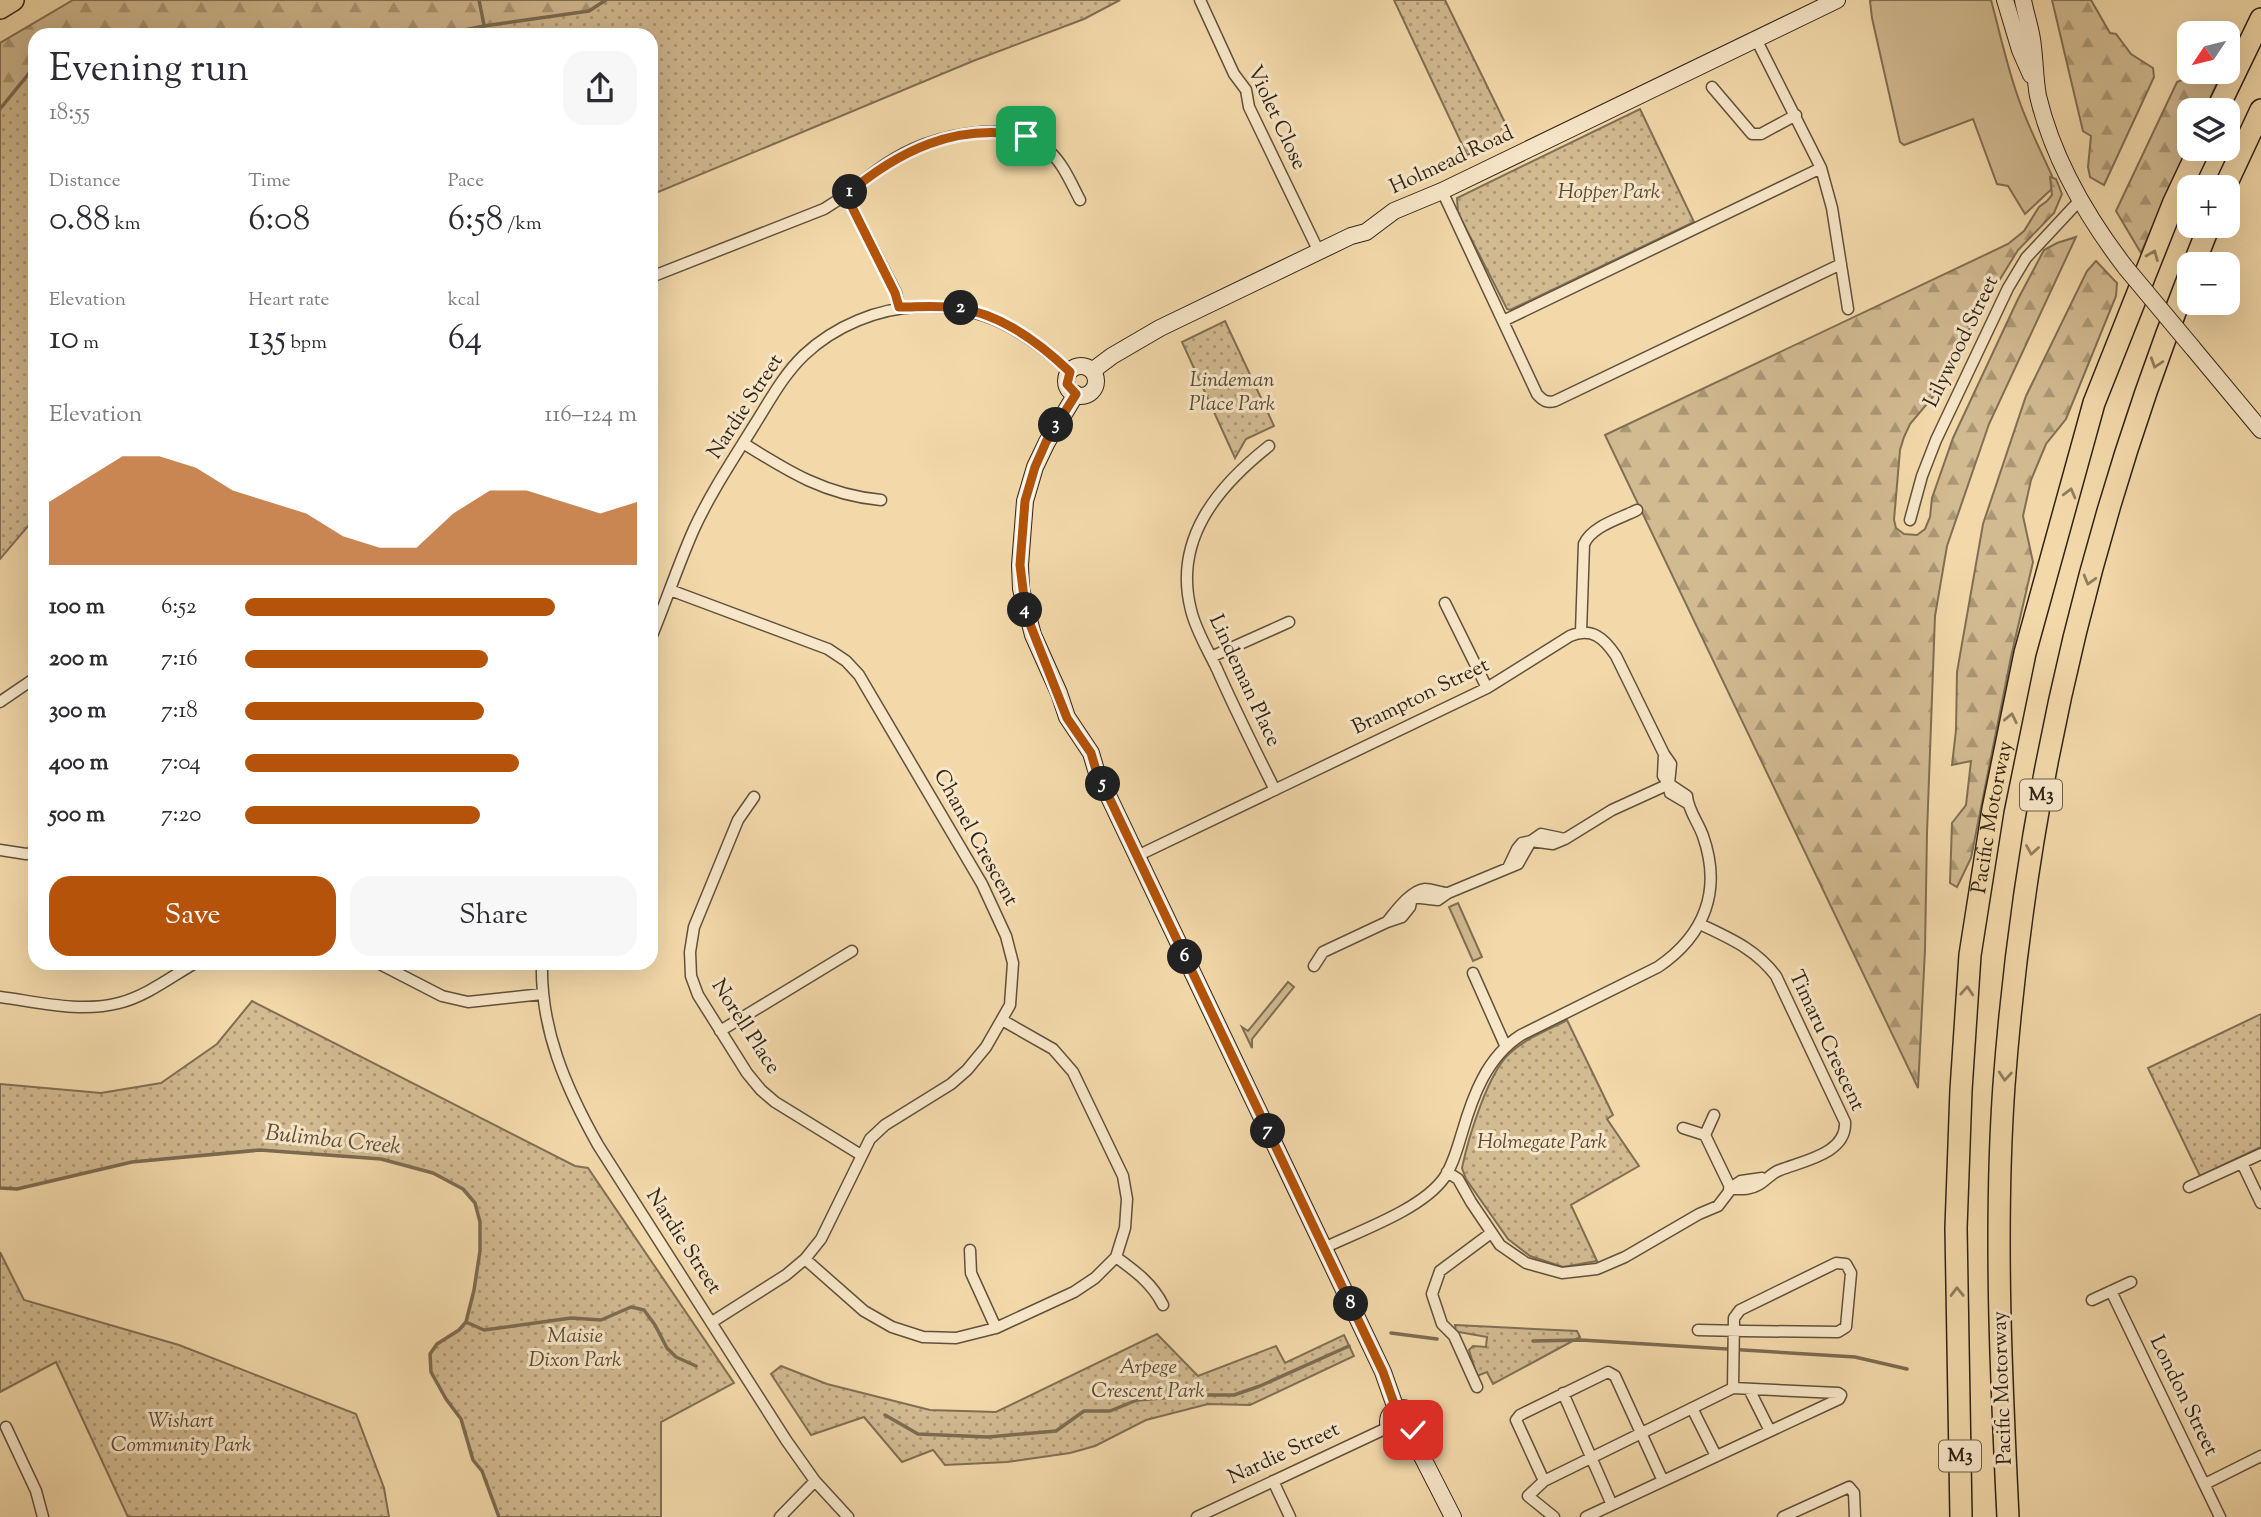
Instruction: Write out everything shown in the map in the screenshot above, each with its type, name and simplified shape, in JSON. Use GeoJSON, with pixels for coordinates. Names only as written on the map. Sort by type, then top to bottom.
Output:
{"type":"FeatureCollection","features":[{"type":"Feature","properties":{"kind":"highway"},"geometry":{"type":"LineString","coordinates":[[0,8],[13,0]]}},
{"type":"Feature","properties":{"kind":"highway"},"geometry":{"type":"LineString","coordinates":[[2223,98],[2261,19]]}},
{"type":"Feature","properties":{"kind":"highway"},"geometry":{"type":"LineString","coordinates":[[2231,175],[2261,110]]}},
{"type":"Feature","properties":{"kind":"highway","name":"Pacific Motorway"},"geometry":{"type":"LineString","coordinates":[[1961,1517],[1956,1228],[1961,1090],[1970,955],[1993,809],[2025,653],[2094,403],[2174,202],[2193,161]]}},
{"type":"Feature","properties":{"kind":"highway","name":"Pacific Motorway"},"geometry":{"type":"LineString","coordinates":[[2008,1517],[2001,1333],[2000,1220],[2004,1088],[2014,976],[2031,850],[2054,722],[2086,592],[2113,493],[2177,307]]}},
{"type":"Feature","properties":{"kind":"street","name":"Violet Close"},"geometry":{"type":"LineString","coordinates":[[1200,0],[1234,74],[1246,90],[1257,127],[1319,252]]}},
{"type":"Feature","properties":{"kind":"street","name":"Holmead Road"},"geometry":{"type":"LineString","coordinates":[[1396,1409],[1383,1372],[1137,856],[1086,743],[1067,718],[1033,635],[1021,589],[1020,565],[1025,501],[1031,480],[1046,442],[1076,394],[1085,395],[1094,388],[1096,379],[1092,371],[1112,356],[1160,328],[1351,236],[1366,232],[1394,211],[1442,191],[1837,0]]}},
{"type":"Feature","properties":{"kind":"street"},"geometry":{"type":"LineString","coordinates":[[2005,0],[2020,50],[2037,90],[2049,133],[2084,207],[2102,237],[2126,268],[2258,427]]}},
{"type":"Feature","properties":{"kind":"street"},"geometry":{"type":"LineString","coordinates":[[2023,0],[2033,45],[2037,90]]}},
{"type":"Feature","properties":{"kind":"street"},"geometry":{"type":"LineString","coordinates":[[1756,39],[1821,167],[1832,208],[1848,309]]}},
{"type":"Feature","properties":{"kind":"street"},"geometry":{"type":"LineString","coordinates":[[1712,87],[1752,134],[1761,134],[1796,115]]}},
{"type":"Feature","properties":{"kind":"street"},"geometry":{"type":"LineString","coordinates":[[658,274],[824,209],[866,178],[913,149],[978,132],[1006,132],[1026,136],[1049,152],[1063,168],[1080,200]]}},
{"type":"Feature","properties":{"kind":"street"},"geometry":{"type":"LineString","coordinates":[[1503,321],[1821,167]]}},
{"type":"Feature","properties":{"kind":"street"},"geometry":{"type":"LineString","coordinates":[[1442,191],[1537,394],[1548,402],[1841,264]]}},
{"type":"Feature","properties":{"kind":"street"},"geometry":{"type":"LineString","coordinates":[[846,195],[895,293],[899,307]]}},
{"type":"Feature","properties":{"kind":"street","name":"Lilywood Street"},"geometry":{"type":"LineString","coordinates":[[1910,520],[1922,476],[1936,440],[2008,288],[2026,258],[2084,207]]}},
{"type":"Feature","properties":{"kind":"street","name":"Nardie Street"},"geometry":{"type":"LineString","coordinates":[[658,620],[694,529],[743,443],[785,376],[804,355],[831,334],[865,318],[899,307],[945,306],[993,317],[1028,338],[1070,372]]}},
{"type":"Feature","properties":{"kind":"street"},"geometry":{"type":"LineString","coordinates":[[1076,394],[1067,384],[1070,372],[1080,367],[1092,371]]}},
{"type":"Feature","properties":{"kind":"street"},"geometry":{"type":"LineString","coordinates":[[743,443],[789,472],[839,494],[881,500]]}},
{"type":"Feature","properties":{"kind":"street","name":"Lindeman Place"},"geometry":{"type":"LineString","coordinates":[[1269,446],[1230,481],[1210,504],[1198,529],[1189,558],[1187,586],[1195,626],[1275,790]]}},
{"type":"Feature","properties":{"kind":"street"},"geometry":{"type":"LineString","coordinates":[[1637,510],[1596,530],[1586,538],[1581,632],[1594,635],[1607,643],[1616,656],[1671,764],[1669,784]]}},
{"type":"Feature","properties":{"kind":"street","name":"Chanel Crescent"},"geometry":{"type":"LineString","coordinates":[[670,590],[828,649],[846,661],[859,676],[982,884],[1006,936],[1013,963],[1010,1005],[986,1047],[967,1070],[951,1084],[885,1125],[870,1139],[821,1239],[804,1259],[786,1275],[712,1322]]}},
{"type":"Feature","properties":{"kind":"street"},"geometry":{"type":"LineString","coordinates":[[1445,603],[1488,688]]}},
{"type":"Feature","properties":{"kind":"street"},"geometry":{"type":"LineString","coordinates":[[1211,657],[1289,622]]}},
{"type":"Feature","properties":{"kind":"street","name":"Brampton Street"},"geometry":{"type":"LineString","coordinates":[[1137,856],[1488,688],[1570,636],[1581,632]]}},
{"type":"Feature","properties":{"kind":"street"},"geometry":{"type":"LineString","coordinates":[[0,702],[28,683]]}},
{"type":"Feature","properties":{"kind":"street"},"geometry":{"type":"LineString","coordinates":[[1324,1248],[1408,1207],[1437,1185],[1456,1152],[1468,1111],[1486,1071],[1505,1045],[1658,967],[1672,958],[1700,924],[1709,897],[1709,855],[1688,800],[1684,793],[1669,784]]}},
{"type":"Feature","properties":{"kind":"street"},"geometry":{"type":"LineString","coordinates":[[1314,966],[1323,952],[1387,922],[1404,901],[1426,889],[1448,893],[1518,864],[1531,841],[1553,844],[1612,810],[1669,784]]}},
{"type":"Feature","properties":{"kind":"street","name":"Norell Place"},"geometry":{"type":"LineString","coordinates":[[754,797],[738,820],[694,927],[690,952],[691,976],[698,995],[720,1031],[761,1090],[775,1102],[861,1155]]}},
{"type":"Feature","properties":{"kind":"street"},"geometry":{"type":"LineString","coordinates":[[0,850],[28,854]]}},
{"type":"Feature","properties":{"kind":"street","name":"Timaru Crescent"},"geometry":{"type":"LineString","coordinates":[[1700,924],[1758,955],[1776,976],[1845,1122],[1844,1132],[1833,1147],[1819,1156],[1765,1178],[1741,1181],[1731,1189]]}},
{"type":"Feature","properties":{"kind":"street"},"geometry":{"type":"LineString","coordinates":[[720,1031],[852,951]]}},
{"type":"Feature","properties":{"kind":"street"},"geometry":{"type":"LineString","coordinates":[[0,997],[73,1007],[95,1007],[121,1003],[183,970]]}},
{"type":"Feature","properties":{"kind":"street"},"geometry":{"type":"LineString","coordinates":[[392,970],[442,996],[468,1002],[542,994]]}},
{"type":"Feature","properties":{"kind":"street","name":"Nardie Street"},"geometry":{"type":"LineString","coordinates":[[542,970],[542,994],[558,1063],[580,1113],[786,1440],[815,1481],[848,1517]]}},
{"type":"Feature","properties":{"kind":"street"},"geometry":{"type":"LineString","coordinates":[[1473,973],[1505,1045]]}},
{"type":"Feature","properties":{"kind":"street"},"geometry":{"type":"LineString","coordinates":[[804,1259],[864,1311],[892,1327],[923,1337],[956,1338],[996,1328],[1074,1292],[1095,1278],[1116,1257],[1125,1228],[1127,1199],[1123,1176],[1073,1072],[1053,1049],[1002,1020]]}},
{"type":"Feature","properties":{"kind":"street"},"geometry":{"type":"LineString","coordinates":[[1705,1135],[1714,1115]]}},
{"type":"Feature","properties":{"kind":"street"},"geometry":{"type":"LineString","coordinates":[[1445,1175],[1452,1185],[1463,1190],[1500,1245],[1526,1263],[1562,1273],[1597,1269],[1703,1212],[1721,1193],[1731,1189],[1705,1135],[1683,1128]]}},
{"type":"Feature","properties":{"kind":"street"},"geometry":{"type":"LineString","coordinates":[[2189,1187],[2261,1154]]}},
{"type":"Feature","properties":{"kind":"street"},"geometry":{"type":"LineString","coordinates":[[2242,1163],[2261,1203]]}},
{"type":"Feature","properties":{"kind":"street"},"geometry":{"type":"LineString","coordinates":[[1477,1387],[1454,1336],[1442,1324],[1432,1294],[1440,1271],[1491,1233]]}},
{"type":"Feature","properties":{"kind":"street"},"geometry":{"type":"LineString","coordinates":[[970,1250],[971,1273],[996,1328]]}},
{"type":"Feature","properties":{"kind":"street"},"geometry":{"type":"LineString","coordinates":[[1116,1257],[1156,1290],[1163,1305]]}},
{"type":"Feature","properties":{"kind":"street"},"geometry":{"type":"LineString","coordinates":[[1699,1329],[1734,1336],[1838,1332],[1846,1327],[1851,1273],[1846,1264],[1836,1263],[1740,1310],[1734,1318],[1734,1336],[1734,1356],[1733,1388]]}},
{"type":"Feature","properties":{"kind":"street"},"geometry":{"type":"LineString","coordinates":[[2092,1300],[2131,1282]]}},
{"type":"Feature","properties":{"kind":"street","name":"London Street"},"geometry":{"type":"LineString","coordinates":[[2111,1291],[2220,1517]]}},
{"type":"Feature","properties":{"kind":"street"},"geometry":{"type":"LineString","coordinates":[[1544,1481],[1516,1420],[1520,1415],[1608,1372],[1615,1376],[1663,1481]]}},
{"type":"Feature","properties":{"kind":"street"},"geometry":{"type":"LineString","coordinates":[[1554,1517],[1528,1496],[1544,1481],[1733,1388],[1841,1395],[1839,1399],[1586,1517]]}},
{"type":"Feature","properties":{"kind":"street"},"geometry":{"type":"LineString","coordinates":[[1749,1389],[1769,1431]]}},
{"type":"Feature","properties":{"kind":"street"},"geometry":{"type":"LineString","coordinates":[[1563,1393],[1612,1505]]}},
{"type":"Feature","properties":{"kind":"street"},"geometry":{"type":"LineString","coordinates":[[1405,1408],[1415,1417],[1416,1426],[1410,1433],[1398,1436],[1389,1427],[1389,1415],[1396,1409],[1405,1408]]}},
{"type":"Feature","properties":{"kind":"street"},"geometry":{"type":"LineString","coordinates":[[1692,1408],[1716,1456]]}},
{"type":"Feature","properties":{"kind":"street"},"geometry":{"type":"LineString","coordinates":[[6,1427],[36,1490],[43,1517]]}},
{"type":"Feature","properties":{"kind":"street","name":"Nardie Street"},"geometry":{"type":"LineString","coordinates":[[1197,1517],[1389,1427]]}},
{"type":"Feature","properties":{"kind":"street"},"geometry":{"type":"LineString","coordinates":[[1410,1433],[1453,1517]]}},
{"type":"Feature","properties":{"kind":"street"},"geometry":{"type":"LineString","coordinates":[[2205,1484],[2261,1456]]}},
{"type":"Feature","properties":{"kind":"street"},"geometry":{"type":"LineString","coordinates":[[780,1517],[815,1481]]}},
{"type":"Feature","properties":{"kind":"street"},"geometry":{"type":"LineString","coordinates":[[1273,1481],[1290,1517]]}},
{"type":"Feature","properties":{"kind":"street"},"geometry":{"type":"LineString","coordinates":[[1783,1517],[1849,1487],[1854,1493],[1855,1517]]}},
{"type":"Feature","properties":{"kind":"green space"},"geometry":{"type":"Polygon","coordinates":[[[73,0],[611,0],[589,11],[474,28],[28,28],[28,75],[0,109],[0,43],[73,0]]]}},
{"type":"Feature","properties":{"kind":"green space"},"geometry":{"type":"Polygon","coordinates":[[[605,0],[1120,0],[1084,19],[973,61],[658,192],[658,28],[474,28],[589,11],[605,0]]]}},
{"type":"Feature","properties":{"kind":"green space"},"geometry":{"type":"Polygon","coordinates":[[[1394,0],[1445,0],[1512,137],[1467,155],[1394,0]]]}},
{"type":"Feature","properties":{"kind":"green space"},"geometry":{"type":"Polygon","coordinates":[[[1991,0],[2019,100],[2056,185],[2025,214],[2008,186],[1997,184],[1973,119],[1904,145],[1900,142],[1872,18],[1870,1],[1991,0]]]}},
{"type":"Feature","properties":{"kind":"green space"},"geometry":{"type":"Polygon","coordinates":[[[2052,0],[2091,0],[2110,33],[2116,34],[2131,54],[2153,68],[2154,77],[2104,185],[2090,177],[2088,167],[2091,136],[2083,131],[2052,0]]]}},
{"type":"Feature","properties":{"kind":"green space"},"geometry":{"type":"Polygon","coordinates":[[[28,75],[28,526],[0,559],[0,109],[28,75]]]}},
{"type":"Feature","properties":{"kind":"green space"},"geometry":{"type":"Polygon","coordinates":[[[2177,82],[2217,84],[2210,98],[2177,98],[2177,161],[2182,161],[2141,253],[2116,211],[2177,82]]]}},
{"type":"Feature","properties":{"kind":"green space","name":"Hopper Park"},"geometry":{"type":"Polygon","coordinates":[[[1640,109],[1694,222],[1510,310],[1507,309],[1458,213],[1457,198],[1640,109]]]}},
{"type":"Feature","properties":{"kind":"green space"},"geometry":{"type":"Polygon","coordinates":[[[2050,177],[2056,179],[2062,194],[2054,213],[2018,250],[1947,365],[1937,392],[1910,424],[1900,450],[1894,520],[1896,528],[1904,534],[1917,535],[1925,529],[1930,517],[1932,498],[1953,438],[2044,250],[2076,237],[1989,424],[1947,546],[1935,616],[1918,1088],[1605,435],[2008,244],[2024,231],[2039,207],[2052,195],[2050,177]]]}},
{"type":"Feature","properties":{"kind":"green space"},"geometry":{"type":"Polygon","coordinates":[[[2096,261],[2117,283],[2116,296],[2066,419],[2046,444],[2031,480],[2023,516],[2033,562],[1971,858],[1957,887],[1950,883],[1952,823],[1966,805],[1971,761],[1952,765],[1956,730],[1957,672],[1983,524],[2026,396],[2087,271],[2096,261]]]}},
{"type":"Feature","properties":{"kind":"green space","name":"Lindeman Place Park"},"geometry":{"type":"Polygon","coordinates":[[[1225,321],[1274,426],[1246,439],[1235,458],[1182,342],[1225,321]]]}},
{"type":"Feature","properties":{"kind":"green space"},"geometry":{"type":"Polygon","coordinates":[[[1458,903],[1482,957],[1473,961],[1449,907],[1458,903]]]}},
{"type":"Feature","properties":{"kind":"green space"},"geometry":{"type":"Polygon","coordinates":[[[1288,982],[1294,987],[1252,1039],[1252,1048],[1242,1027],[1248,1031],[1288,982]]]}},
{"type":"Feature","properties":{"kind":"green space","name":"Maisie Dixon Park"},"geometry":{"type":"Polygon","coordinates":[[[252,1001],[575,1166],[588,1168],[734,1383],[661,1422],[661,1517],[499,1517],[482,1471],[473,1460],[461,1419],[431,1372],[430,1354],[437,1344],[459,1330],[466,1322],[480,1251],[480,1222],[475,1203],[463,1189],[433,1173],[381,1159],[260,1150],[132,1162],[17,1189],[0,1188],[0,1084],[101,1093],[161,1083],[217,1044],[252,1001]]]}},
{"type":"Feature","properties":{"kind":"green space"},"geometry":{"type":"Polygon","coordinates":[[[2261,1014],[2261,1147],[2200,1176],[2148,1068],[2261,1014]]]}},
{"type":"Feature","properties":{"kind":"green space","name":"Holmegate Park"},"geometry":{"type":"Polygon","coordinates":[[[1567,1020],[1613,1115],[1607,1119],[1639,1166],[1571,1205],[1597,1261],[1563,1267],[1530,1256],[1508,1239],[1466,1179],[1462,1168],[1480,1107],[1502,1062],[1523,1043],[1567,1020]]]}},
{"type":"Feature","properties":{"kind":"green space","name":"Wishart Community Park"},"geometry":{"type":"Polygon","coordinates":[[[0,1252],[24,1300],[179,1345],[356,1414],[384,1488],[389,1517],[128,1517],[56,1362],[0,1392],[0,1252]]]}},
{"type":"Feature","properties":{"kind":"green space"},"geometry":{"type":"Polygon","coordinates":[[[1455,1325],[1577,1331],[1580,1337],[1493,1384],[1487,1372],[1477,1376],[1469,1350],[1473,1346],[1486,1347],[1487,1337],[1456,1331],[1455,1325]]]}},
{"type":"Feature","properties":{"kind":"green space","name":"Arpege Crescent Park"},"geometry":{"type":"Polygon","coordinates":[[[1157,1334],[1198,1376],[1276,1346],[1285,1363],[1344,1335],[1354,1356],[1250,1405],[1208,1404],[1146,1420],[1095,1446],[1070,1453],[1007,1462],[945,1465],[933,1450],[902,1462],[864,1417],[811,1435],[771,1374],[781,1366],[827,1384],[930,1410],[996,1412],[1157,1334]]]}},
{"type":"Feature","properties":{"kind":"waterway"},"geometry":{"type":"LineString","coordinates":[[479,0],[484,25]]}},
{"type":"Feature","properties":{"kind":"waterway","name":"Bulimba Creek"},"geometry":{"type":"LineString","coordinates":[[474,28],[589,11],[606,0]]}},
{"type":"Feature","properties":{"kind":"waterway","name":"Bulimba Creek"},"geometry":{"type":"LineString","coordinates":[[0,109],[28,75]]}},
{"type":"Feature","properties":{"kind":"waterway","name":"Bulimba Creek"},"geometry":{"type":"LineString","coordinates":[[0,1188],[17,1189],[132,1162],[260,1150],[381,1159],[433,1173],[463,1189],[475,1203],[480,1222],[480,1251],[474,1290],[466,1322],[459,1330],[437,1344],[430,1354],[431,1372],[461,1419],[473,1460],[482,1471],[499,1517]]}},
{"type":"Feature","properties":{"kind":"waterway"},"geometry":{"type":"LineString","coordinates":[[466,1322],[484,1330],[571,1318],[601,1320],[631,1307],[644,1310],[667,1348],[676,1357],[696,1366]]}},
{"type":"Feature","properties":{"kind":"waterway"},"geometry":{"type":"LineString","coordinates":[[1391,1333],[1437,1339]]}},
{"type":"Feature","properties":{"kind":"waterway"},"geometry":{"type":"LineString","coordinates":[[1533,1341],[1581,1340],[1855,1357],[1907,1369]]}},
{"type":"Feature","properties":{"kind":"waterway"},"geometry":{"type":"LineString","coordinates":[[885,1415],[918,1434],[988,1437],[1056,1431],[1084,1411],[1110,1411],[1137,1400],[1234,1395],[1349,1346]]}},
{"type":"Feature","properties":{"kind":"route"},"geometry":{"type":"LineString","coordinates":[[1026,136],[1006,132],[978,132],[913,149],[866,178],[846,195],[895,293],[899,307],[945,306],[993,317],[1028,338],[1070,372],[1067,384],[1076,394],[1046,442],[1025,501],[1020,565],[1026,614],[1067,718],[1091,753],[1096,770],[1383,1372],[1396,1409],[1405,1408],[1415,1417],[1416,1426],[1413,1430]]}}]}
